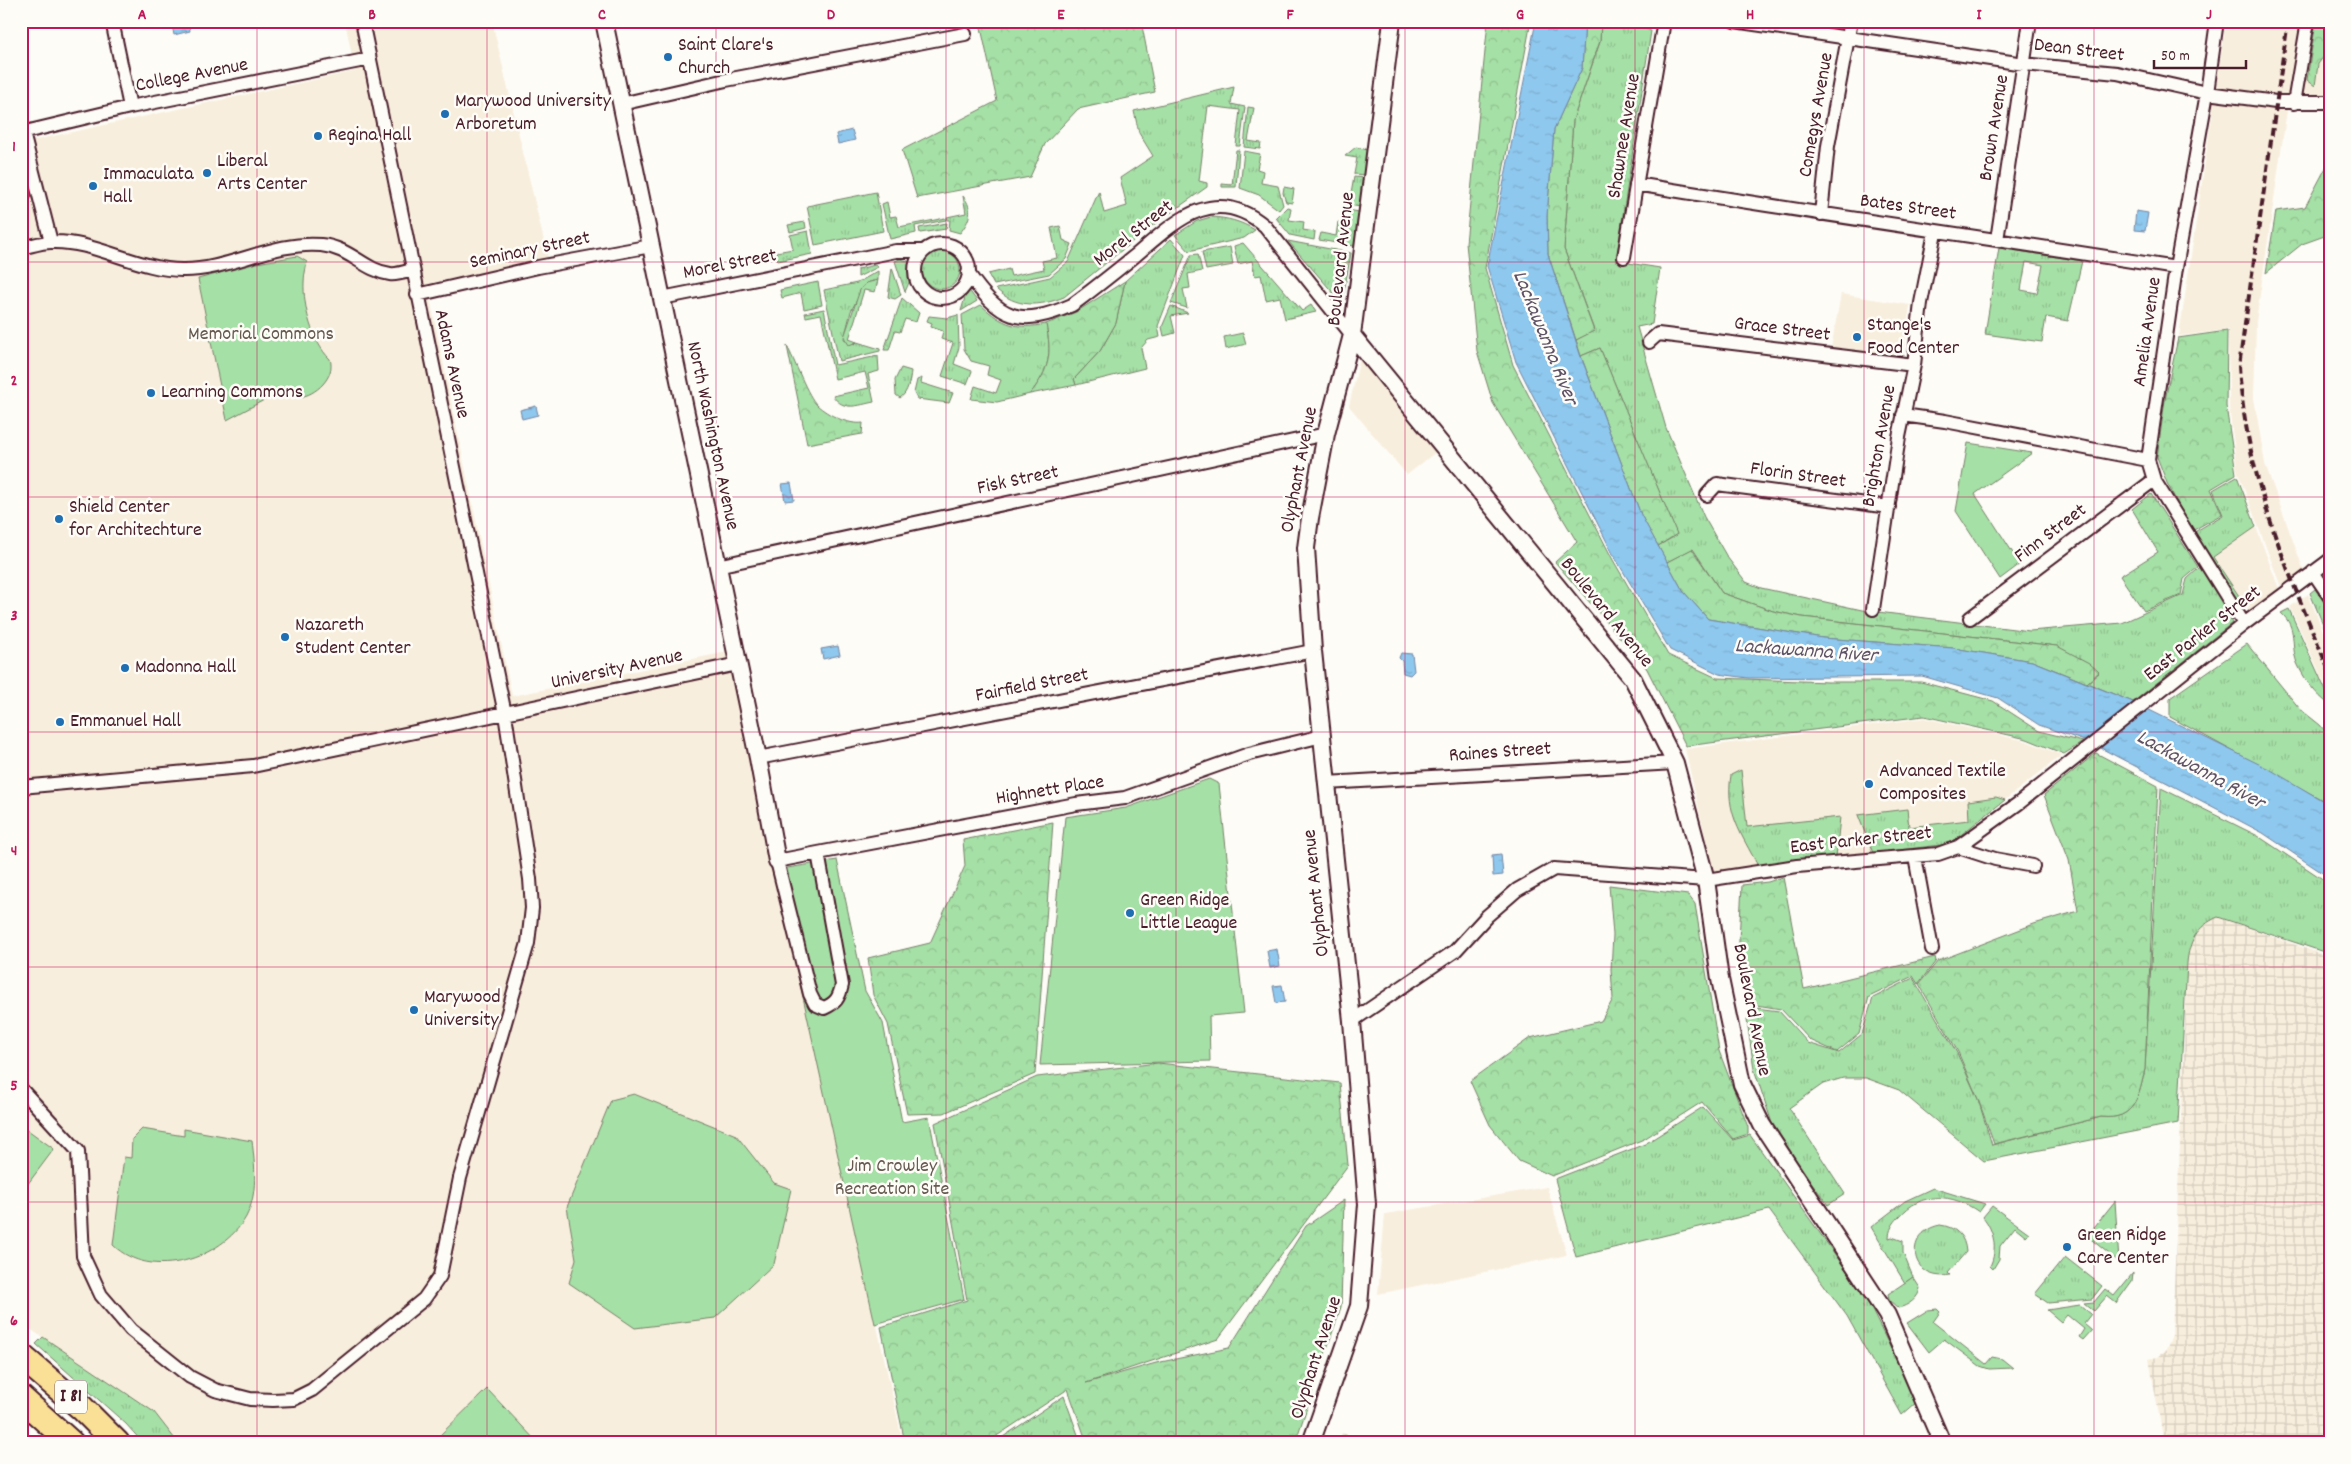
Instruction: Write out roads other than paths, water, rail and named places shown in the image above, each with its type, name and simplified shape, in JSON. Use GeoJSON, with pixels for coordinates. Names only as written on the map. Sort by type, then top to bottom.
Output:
{"type":"FeatureCollection","features":[{"type":"Feature","properties":{"kind":"highway","name":"I 81"},"geometry":{"type":"LineString","coordinates":[[21,1356],[82,1408],[117,1443]]}},
{"type":"Feature","properties":{"kind":"highway","name":"I 81"},"geometry":{"type":"LineString","coordinates":[[21,1398],[71,1443]]}},
{"type":"Feature","properties":{"kind":"highway"},"geometry":{"type":"LineString","coordinates":[[21,1417],[51,1443]]}},
{"type":"Feature","properties":{"kind":"street"},"geometry":{"type":"LineString","coordinates":[[112,21],[130,106]]}},
{"type":"Feature","properties":{"kind":"street","name":"Adams Avenue"},"geometry":{"type":"LineString","coordinates":[[21,1089],[78,1151],[83,1256],[101,1295],[131,1330],[190,1377],[215,1390],[250,1399],[273,1400],[294,1399],[312,1390],[424,1299],[440,1276],[460,1178],[528,943],[532,908],[520,808],[505,714],[417,295],[362,21]]}},
{"type":"Feature","properties":{"kind":"street","name":"North Washington Avenue"},"geometry":{"type":"LineString","coordinates":[[604,21],[758,758],[777,860]]}},
{"type":"Feature","properties":{"kind":"street","name":"Boulevard Avenue"},"geometry":{"type":"LineString","coordinates":[[1392,21],[1352,335],[1633,678],[1675,763],[1706,880],[1720,979],[1742,1084],[1762,1125],[1887,1315],[1942,1443]]}},
{"type":"Feature","properties":{"kind":"street","name":"Shawnee Avenue"},"geometry":{"type":"LineString","coordinates":[[1624,257],[1664,21]]}},
{"type":"Feature","properties":{"kind":"street","name":"Dean Street"},"geometry":{"type":"LineString","coordinates":[[1734,21],[2024,64],[2116,73],[2207,93],[2294,103],[2330,102]]}},
{"type":"Feature","properties":{"kind":"street","name":"Comegys Avenue"},"geometry":{"type":"LineString","coordinates":[[1821,214],[1828,146],[1851,21]]}},
{"type":"Feature","properties":{"kind":"street","name":"Brown Avenue"},"geometry":{"type":"LineString","coordinates":[[1997,240],[2030,21]]}},
{"type":"Feature","properties":{"kind":"street","name":"Amelia Avenue"},"geometry":{"type":"LineString","coordinates":[[2217,21],[2207,93],[2176,268],[2148,460],[2154,480],[2244,624]]}},
{"type":"Feature","properties":{"kind":"street"},"geometry":{"type":"LineString","coordinates":[[2294,103],[2308,21]]}},
{"type":"Feature","properties":{"kind":"street"},"geometry":{"type":"LineString","coordinates":[[621,104],[726,80],[965,34]]}},
{"type":"Feature","properties":{"kind":"street","name":"College Avenue"},"geometry":{"type":"LineString","coordinates":[[22,133],[130,106],[370,59]]}},
{"type":"Feature","properties":{"kind":"street"},"geometry":{"type":"LineString","coordinates":[[22,133],[51,242]]}},
{"type":"Feature","properties":{"kind":"street","name":"Bates Street"},"geometry":{"type":"LineString","coordinates":[[1636,184],[2176,268]]}},
{"type":"Feature","properties":{"kind":"street","name":"Morel Street"},"geometry":{"type":"LineString","coordinates":[[662,298],[896,251],[924,251],[931,246],[940,244],[956,248],[967,261],[968,273],[985,298],[1007,314],[1032,318],[1053,313],[1072,305],[1184,215],[1212,207],[1239,210],[1252,215],[1265,226],[1352,335]]}},
{"type":"Feature","properties":{"kind":"street","name":"Brighton Avenue"},"geometry":{"type":"LineString","coordinates":[[1874,608],[1903,415],[1914,365],[1921,303],[1935,232]]}},
{"type":"Feature","properties":{"kind":"street"},"geometry":{"type":"LineString","coordinates":[[21,248],[51,242],[80,246],[168,270],[206,268],[254,254],[302,245],[318,245],[334,247],[348,252],[373,270],[390,274],[412,270]]}},
{"type":"Feature","properties":{"kind":"street","name":"Seminary Street"},"geometry":{"type":"LineString","coordinates":[[417,295],[538,268],[651,246]]}},
{"type":"Feature","properties":{"kind":"street"},"geometry":{"type":"LineString","coordinates":[[924,251],[919,257],[915,274],[922,289],[930,294],[948,297],[956,293],[963,287],[968,273]]}},
{"type":"Feature","properties":{"kind":"street","name":"Grace Street"},"geometry":{"type":"LineString","coordinates":[[1649,342],[1658,334],[1914,365]]}},
{"type":"Feature","properties":{"kind":"street","name":"Olyphant Avenue"},"geometry":{"type":"LineString","coordinates":[[1311,1443],[1359,1306],[1367,1204],[1352,1021],[1313,651],[1306,548],[1326,434],[1352,335]]}},
{"type":"Feature","properties":{"kind":"street"},"geometry":{"type":"LineString","coordinates":[[1903,415],[1944,421],[2148,460]]}},
{"type":"Feature","properties":{"kind":"street","name":"Fisk Street"},"geometry":{"type":"LineString","coordinates":[[717,566],[1326,434]]}},
{"type":"Feature","properties":{"kind":"street","name":"Finn Street"},"geometry":{"type":"LineString","coordinates":[[1970,618],[2154,480]]}},
{"type":"Feature","properties":{"kind":"street","name":"Florin Street"},"geometry":{"type":"LineString","coordinates":[[1707,495],[1717,484],[1889,507]]}},
{"type":"Feature","properties":{"kind":"street","name":"East Parker Street"},"geometry":{"type":"LineString","coordinates":[[1352,1021],[1455,951],[1487,916],[1517,890],[1554,869],[1706,880],[1797,866],[1938,854],[1958,846],[2049,779],[2244,624],[2330,560]]}},
{"type":"Feature","properties":{"kind":"street"},"geometry":{"type":"LineString","coordinates":[[2314,572],[2330,597]]}},
{"type":"Feature","properties":{"kind":"street","name":"Fairfield Street"},"geometry":{"type":"LineString","coordinates":[[758,758],[1313,651]]}},
{"type":"Feature","properties":{"kind":"street","name":"University Avenue"},"geometry":{"type":"LineString","coordinates":[[21,787],[253,766],[738,664]]}},
{"type":"Feature","properties":{"kind":"street","name":"Highnett Place"},"geometry":{"type":"LineString","coordinates":[[777,860],[1076,804],[1125,798],[1249,754],[1322,736]]}},
{"type":"Feature","properties":{"kind":"street","name":"Raines Street"},"geometry":{"type":"LineString","coordinates":[[1326,783],[1675,763]]}},
{"type":"Feature","properties":{"kind":"street"},"geometry":{"type":"LineString","coordinates":[[1958,846],[1995,859],[2033,866]]}},
{"type":"Feature","properties":{"kind":"street"},"geometry":{"type":"LineString","coordinates":[[777,860],[810,994],[815,1004],[824,1008],[834,1004],[840,996],[842,985],[818,853]]}},
{"type":"Feature","properties":{"kind":"street"},"geometry":{"type":"LineString","coordinates":[[1915,857],[1932,949]]}},
{"type":"Feature","properties":{"kind":"water"},"geometry":{"type":"Polygon","coordinates":[[[188,21],[190,31],[174,35],[172,25],[188,21]]]}},
{"type":"Feature","properties":{"kind":"water","name":"Lackawanna River"},"geometry":{"type":"Polygon","coordinates":[[[1536,21],[1585,21],[1582,68],[1554,129],[1547,216],[1548,254],[1580,354],[1641,515],[1683,591],[1708,619],[1823,638],[1953,648],[2032,661],[2133,702],[2271,770],[2330,805],[2330,878],[2263,833],[2093,744],[2039,725],[1998,698],[1922,676],[1748,678],[1719,674],[1670,650],[1614,556],[1516,362],[1487,266],[1536,21]]]}},
{"type":"Feature","properties":{"kind":"water"},"geometry":{"type":"Polygon","coordinates":[[[852,130],[855,140],[838,144],[836,134],[852,130]]]}},
{"type":"Feature","properties":{"kind":"water"},"geometry":{"type":"Polygon","coordinates":[[[2136,211],[2148,213],[2145,231],[2134,230],[2136,211]]]}},
{"type":"Feature","properties":{"kind":"water"},"geometry":{"type":"Polygon","coordinates":[[[536,406],[538,415],[522,419],[520,410],[536,406]]]}},
{"type":"Feature","properties":{"kind":"water"},"geometry":{"type":"Polygon","coordinates":[[[791,483],[794,500],[785,501],[782,484],[791,483]]]}},
{"type":"Feature","properties":{"kind":"water"},"geometry":{"type":"Polygon","coordinates":[[[838,646],[840,655],[823,659],[821,649],[838,646]]]}},
{"type":"Feature","properties":{"kind":"water"},"geometry":{"type":"Polygon","coordinates":[[[1401,653],[1412,654],[1414,671],[1410,675],[1403,673],[1402,661],[1399,658],[1401,653]]]}},
{"type":"Feature","properties":{"kind":"water"},"geometry":{"type":"Polygon","coordinates":[[[1501,854],[1503,875],[1493,876],[1492,855],[1501,854]]]}},
{"type":"Feature","properties":{"kind":"water"},"geometry":{"type":"Polygon","coordinates":[[[1277,949],[1280,966],[1270,968],[1267,951],[1277,949]]]}},
{"type":"Feature","properties":{"kind":"water"},"geometry":{"type":"Polygon","coordinates":[[[1282,985],[1285,1002],[1276,1003],[1273,986],[1282,985]]]}},
{"type":"Feature","properties":{"kind":"railway"},"geometry":{"type":"LineString","coordinates":[[2288,21],[2239,366],[2243,407],[2250,447],[2271,523],[2330,673]]}},
{"type":"Feature","properties":{"kind":"place","name":"Saint Clare's Church"},"geometry":{"type":"Point","coordinates":[668,57]}},
{"type":"Feature","properties":{"kind":"place","name":"Marywood University Arboretum"},"geometry":{"type":"Point","coordinates":[445,114]}},
{"type":"Feature","properties":{"kind":"place","name":"Regina Hall"},"geometry":{"type":"Point","coordinates":[318,136]}},
{"type":"Feature","properties":{"kind":"place","name":"Liberal Arts Center"},"geometry":{"type":"Point","coordinates":[207,173]}},
{"type":"Feature","properties":{"kind":"place","name":"Immaculata Hall"},"geometry":{"type":"Point","coordinates":[93,186]}},
{"type":"Feature","properties":{"kind":"place","name":"Stange's Food Center"},"geometry":{"type":"Point","coordinates":[1857,337]}},
{"type":"Feature","properties":{"kind":"place","name":"Learning Commons"},"geometry":{"type":"Point","coordinates":[151,393]}},
{"type":"Feature","properties":{"kind":"place","name":"Shield Center for Architechture"},"geometry":{"type":"Point","coordinates":[59,519]}},
{"type":"Feature","properties":{"kind":"place","name":"Nazareth Student Center"},"geometry":{"type":"Point","coordinates":[285,637]}},
{"type":"Feature","properties":{"kind":"place","name":"Madonna Hall"},"geometry":{"type":"Point","coordinates":[125,668]}},
{"type":"Feature","properties":{"kind":"place","name":"Emmanuel Hall"},"geometry":{"type":"Point","coordinates":[60,722]}},
{"type":"Feature","properties":{"kind":"place","name":"Advanced Textile Composites"},"geometry":{"type":"Point","coordinates":[1869,784]}},
{"type":"Feature","properties":{"kind":"place","name":"Green Ridge Little League"},"geometry":{"type":"Point","coordinates":[1130,913]}},
{"type":"Feature","properties":{"kind":"place","name":"Marywood University"},"geometry":{"type":"Point","coordinates":[414,1010]}},
{"type":"Feature","properties":{"kind":"place","name":"Green Ridge Care Center"},"geometry":{"type":"Point","coordinates":[2067,1247]}},
{"type":"Feature","properties":{"kind":"park label","name":"Memorial Commons"},"geometry":{"type":"Point","coordinates":[261,335]}},
{"type":"Feature","properties":{"kind":"park label","name":"Jim Crowley Recreation Site"},"geometry":{"type":"Point","coordinates":[892,1178]}}]}
